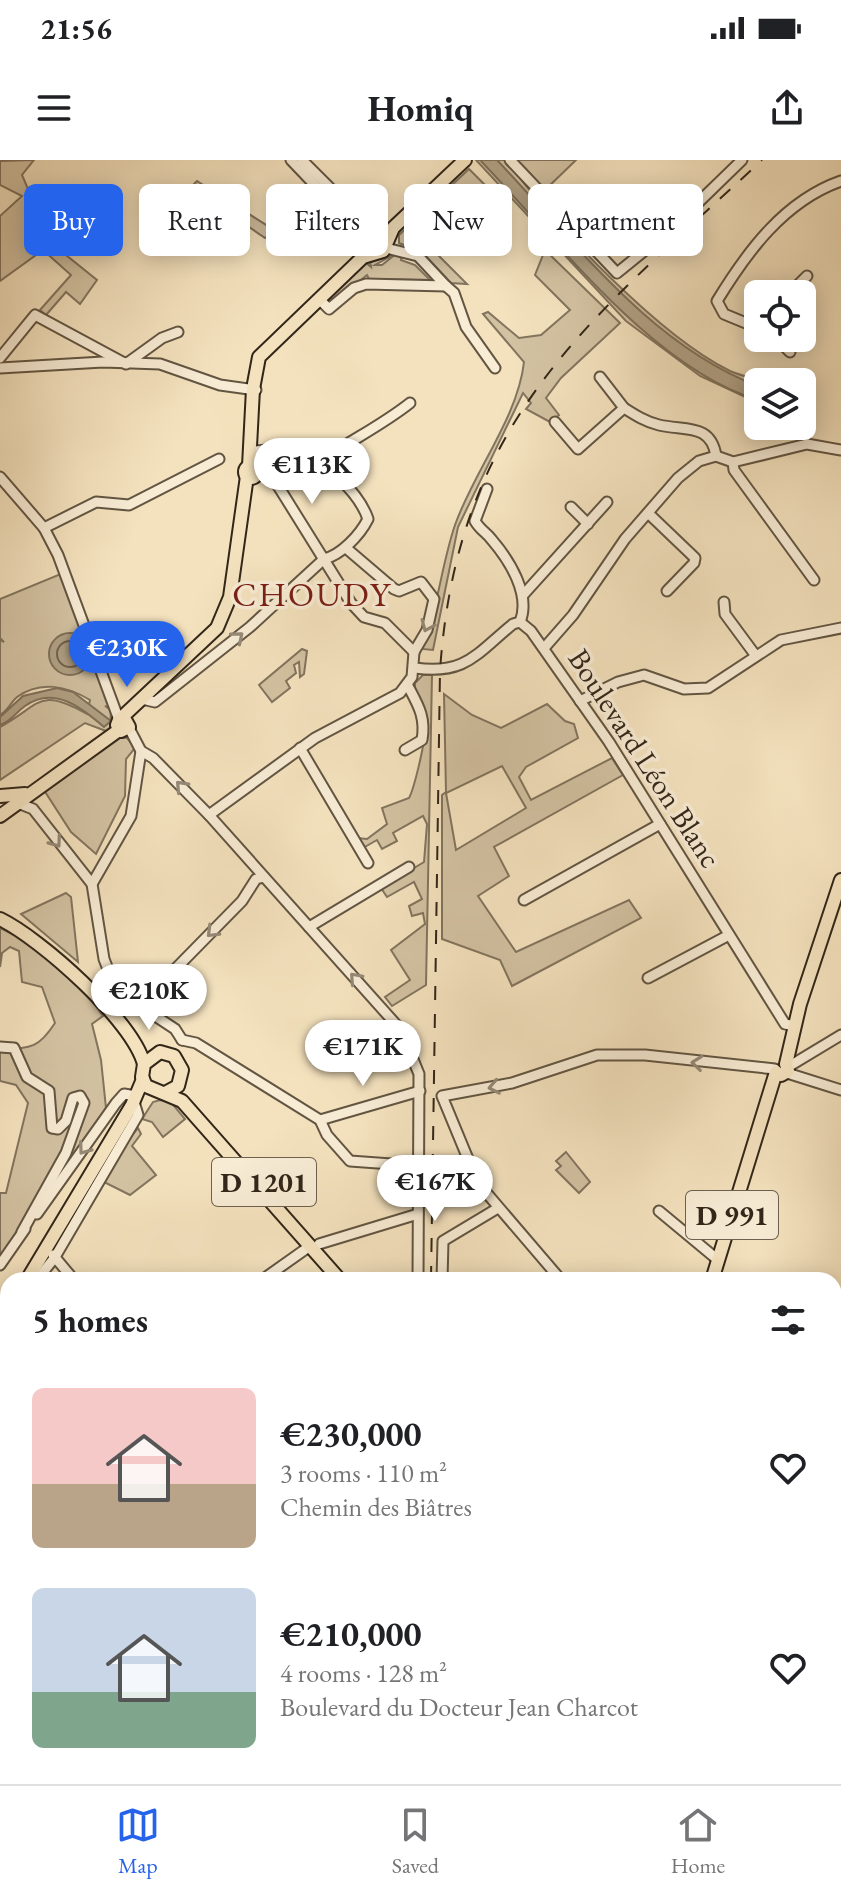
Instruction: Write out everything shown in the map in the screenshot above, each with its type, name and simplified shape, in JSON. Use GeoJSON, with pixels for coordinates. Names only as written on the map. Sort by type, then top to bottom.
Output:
{"type":"FeatureCollection","features":[{"type":"Feature","properties":{"kind":"main road"},"geometry":{"type":"LineString","coordinates":[[388,235],[463,161]]}},
{"type":"Feature","properties":{"kind":"main road"},"geometry":{"type":"LineString","coordinates":[[255,475],[254,430],[259,357],[366,256]]}},
{"type":"Feature","properties":{"kind":"main road"},"geometry":{"type":"LineString","coordinates":[[123,727],[142,699],[209,639],[224,613],[255,475],[254,430]]}},
{"type":"Feature","properties":{"kind":"main road"},"geometry":{"type":"LineString","coordinates":[[8,804],[123,727],[157,685]]}},
{"type":"Feature","properties":{"kind":"main road","name":"D 991"},"geometry":{"type":"LineString","coordinates":[[714,1272],[760,1125],[784,1070],[800,1004],[841,880]]}},
{"type":"Feature","properties":{"kind":"main road"},"geometry":{"type":"LineString","coordinates":[[0,919],[56,956],[131,1038],[155,1054]]}},
{"type":"Feature","properties":{"kind":"main road"},"geometry":{"type":"LineString","coordinates":[[131,1038],[144,1064]]}},
{"type":"Feature","properties":{"kind":"main road"},"geometry":{"type":"LineString","coordinates":[[34,1272],[50,1252],[137,1096],[144,1064],[155,1054],[177,1050],[182,1070],[181,1082],[165,1093],[137,1096]]}},
{"type":"Feature","properties":{"kind":"main road","name":"D 1201"},"geometry":{"type":"LineString","coordinates":[[181,1082],[184,1092],[334,1272]]}},
{"type":"Feature","properties":{"kind":"main road","name":"D 1201"},"geometry":{"type":"LineString","coordinates":[[165,1093],[182,1101],[342,1272]]}},
{"type":"Feature","properties":{"kind":"street"},"geometry":{"type":"LineString","coordinates":[[291,160],[317,184]]}},
{"type":"Feature","properties":{"kind":"street"},"geometry":{"type":"LineString","coordinates":[[302,160],[325,184]]}},
{"type":"Feature","properties":{"kind":"street"},"geometry":{"type":"LineString","coordinates":[[510,160],[617,273],[670,230],[742,160]]}},
{"type":"Feature","properties":{"kind":"street"},"geometry":{"type":"LineString","coordinates":[[744,322],[724,314],[717,301],[757,242],[818,191],[841,181]]}},
{"type":"Feature","properties":{"kind":"street"},"geometry":{"type":"LineString","coordinates":[[388,246],[418,256],[454,293],[466,327],[495,368]]}},
{"type":"Feature","properties":{"kind":"street"},"geometry":{"type":"LineString","coordinates":[[803,280],[807,276]]}},
{"type":"Feature","properties":{"kind":"street"},"geometry":{"type":"LineString","coordinates":[[319,299],[329,309],[354,288],[366,284],[446,286]]}},
{"type":"Feature","properties":{"kind":"street"},"geometry":{"type":"LineString","coordinates":[[0,358],[35,315],[126,364]]}},
{"type":"Feature","properties":{"kind":"street"},"geometry":{"type":"LineString","coordinates":[[126,364],[151,344],[178,332]]}},
{"type":"Feature","properties":{"kind":"street"},"geometry":{"type":"LineString","coordinates":[[0,368],[160,364],[220,385],[256,390]]}},
{"type":"Feature","properties":{"kind":"street"},"geometry":{"type":"LineString","coordinates":[[600,377],[624,408],[655,424],[703,432],[713,441],[716,456]]}},
{"type":"Feature","properties":{"kind":"street"},"geometry":{"type":"LineString","coordinates":[[318,463],[359,434],[378,427],[410,403]]}},
{"type":"Feature","properties":{"kind":"street"},"geometry":{"type":"LineString","coordinates":[[555,422],[578,449],[624,408]]}},
{"type":"Feature","properties":{"kind":"street"},"geometry":{"type":"LineString","coordinates":[[545,647],[648,513],[699,461],[716,456],[733,462],[807,444],[841,450]]}},
{"type":"Feature","properties":{"kind":"street"},"geometry":{"type":"LineString","coordinates":[[142,699],[155,702],[190,677],[289,594],[324,559],[346,548],[366,525],[367,515],[345,485],[318,463],[295,450],[256,451]]}},
{"type":"Feature","properties":{"kind":"street"},"geometry":{"type":"LineString","coordinates":[[44,528],[96,502],[129,505],[219,459]]}},
{"type":"Feature","properties":{"kind":"street"},"geometry":{"type":"LineString","coordinates":[[733,462],[734,470],[814,580]]}},
{"type":"Feature","properties":{"kind":"street"},"geometry":{"type":"LineString","coordinates":[[255,475],[299,515],[351,603],[364,617],[385,623],[414,652]]}},
{"type":"Feature","properties":{"kind":"street"},"geometry":{"type":"LineString","coordinates":[[0,477],[44,528],[82,615],[123,727],[141,753],[167,771],[209,815],[401,1030],[415,1056],[420,1091],[418,1272]]}},
{"type":"Feature","properties":{"kind":"street"},"geometry":{"type":"LineString","coordinates":[[415,668],[447,671],[456,668],[520,622],[525,611],[524,594],[502,554],[475,521],[487,489]]}},
{"type":"Feature","properties":{"kind":"street"},"geometry":{"type":"LineString","coordinates":[[524,594],[607,502]]}},
{"type":"Feature","properties":{"kind":"street"},"geometry":{"type":"LineString","coordinates":[[571,507],[588,524]]}},
{"type":"Feature","properties":{"kind":"street"},"geometry":{"type":"LineString","coordinates":[[648,513],[695,558],[694,563],[667,591]]}},
{"type":"Feature","properties":{"kind":"street"},"geometry":{"type":"LineString","coordinates":[[209,815],[300,748],[408,686],[415,668],[414,652],[427,630],[434,599],[421,582],[399,591],[394,589],[346,548]]}},
{"type":"Feature","properties":{"kind":"street"},"geometry":{"type":"LineString","coordinates":[[724,602],[725,614],[756,656]]}},
{"type":"Feature","properties":{"kind":"street","name":"Boulevard Léon Blanc"},"geometry":{"type":"LineString","coordinates":[[520,622],[545,647],[785,1024],[793,1029]]}},
{"type":"Feature","properties":{"kind":"street"},"geometry":{"type":"LineString","coordinates":[[580,701],[618,682],[644,675],[684,689],[708,688],[781,640],[841,628]]}},
{"type":"Feature","properties":{"kind":"street"},"geometry":{"type":"LineString","coordinates":[[405,750],[422,740],[424,727],[423,713],[408,686]]}},
{"type":"Feature","properties":{"kind":"street"},"geometry":{"type":"LineString","coordinates":[[300,748],[368,863]]}},
{"type":"Feature","properties":{"kind":"street"},"geometry":{"type":"LineString","coordinates":[[92,884],[131,816],[141,753]]}},
{"type":"Feature","properties":{"kind":"street"},"geometry":{"type":"LineString","coordinates":[[8,804],[33,809],[92,884],[108,973],[122,993],[175,1029],[177,1050],[196,1043],[320,1120],[327,1135],[350,1161],[419,1166]]}},
{"type":"Feature","properties":{"kind":"street"},"geometry":{"type":"LineString","coordinates":[[524,900],[660,824]]}},
{"type":"Feature","properties":{"kind":"street"},"geometry":{"type":"LineString","coordinates":[[309,927],[409,867]]}},
{"type":"Feature","properties":{"kind":"street"},"geometry":{"type":"LineString","coordinates":[[139,1006],[242,901],[256,879],[264,877]]}},
{"type":"Feature","properties":{"kind":"street"},"geometry":{"type":"LineString","coordinates":[[648,978],[729,935]]}},
{"type":"Feature","properties":{"kind":"street"},"geometry":{"type":"LineString","coordinates":[[784,1070],[841,1035]]}},
{"type":"Feature","properties":{"kind":"street"},"geometry":{"type":"LineString","coordinates":[[0,1047],[14,1048],[27,1077],[49,1091],[52,1128],[64,1125],[73,1098],[80,1096],[84,1103],[62,1161],[0,1265]]}},
{"type":"Feature","properties":{"kind":"street"},"geometry":{"type":"LineString","coordinates":[[554,1272],[478,1183],[442,1096],[512,1083],[597,1055],[645,1055],[784,1070],[841,1090]]}},
{"type":"Feature","properties":{"kind":"street"},"geometry":{"type":"LineString","coordinates":[[320,1120],[420,1091]]}},
{"type":"Feature","properties":{"kind":"street"},"geometry":{"type":"LineString","coordinates":[[22,1232],[137,1096]]}},
{"type":"Feature","properties":{"kind":"street"},"geometry":{"type":"LineString","coordinates":[[442,1272],[443,1241],[498,1208]]}},
{"type":"Feature","properties":{"kind":"street"},"geometry":{"type":"LineString","coordinates":[[659,1211],[718,1260]]}},
{"type":"Feature","properties":{"kind":"street"},"geometry":{"type":"LineString","coordinates":[[274,1272],[314,1245],[418,1214]]}},
{"type":"Feature","properties":{"kind":"street"},"geometry":{"type":"LineString","coordinates":[[41,1272],[50,1252],[67,1272]]}},
{"type":"Feature","properties":{"kind":"shaded area"},"geometry":{"type":"Polygon","coordinates":[[[34,160],[22,175],[26,184],[24,256],[35,256],[0,281],[0,216],[22,196],[0,185],[0,161],[34,160]]]}},
{"type":"Feature","properties":{"kind":"shaded area"},"geometry":{"type":"Polygon","coordinates":[[[476,160],[506,160],[528,188],[528,216],[512,199],[512,184],[498,184],[476,160]]]}},
{"type":"Feature","properties":{"kind":"shaded area"},"geometry":{"type":"Polygon","coordinates":[[[516,160],[576,160],[551,184],[539,184],[516,160]]]}},
{"type":"Feature","properties":{"kind":"shaded area"},"geometry":{"type":"Polygon","coordinates":[[[469,169],[484,184],[453,184],[469,169]]]}},
{"type":"Feature","properties":{"kind":"shaded area"},"geometry":{"type":"Polygon","coordinates":[[[250,215],[266,225],[265,238],[250,228],[250,215]]]}},
{"type":"Feature","properties":{"kind":"shaded area"},"geometry":{"type":"Polygon","coordinates":[[[404,230],[404,245],[399,243],[399,235],[404,230]]]}},
{"type":"Feature","properties":{"kind":"shaded area"},"geometry":{"type":"Polygon","coordinates":[[[397,253],[402,254],[401,260],[415,265],[430,280],[369,279],[367,275],[335,301],[330,297],[365,262],[371,267],[370,262],[393,255],[375,265],[382,265],[397,253]]]}},
{"type":"Feature","properties":{"kind":"shaded area"},"geometry":{"type":"Polygon","coordinates":[[[50,256],[67,256],[97,280],[80,304],[66,292],[46,315],[40,310],[71,275],[50,256]]]}},
{"type":"Feature","properties":{"kind":"shaded area"},"geometry":{"type":"Polygon","coordinates":[[[426,256],[439,256],[467,284],[451,283],[426,256]]]}},
{"type":"Feature","properties":{"kind":"shaded area"},"geometry":{"type":"Polygon","coordinates":[[[543,256],[551,256],[620,323],[561,378],[546,398],[559,415],[550,422],[526,409],[531,403],[523,393],[458,527],[433,650],[422,649],[455,525],[505,424],[524,362],[483,314],[488,312],[519,338],[541,335],[570,310],[535,275],[543,256]]]}},
{"type":"Feature","properties":{"kind":"shaded area"},"geometry":{"type":"Polygon","coordinates":[[[565,256],[589,256],[672,332],[702,355],[744,375],[744,396],[700,376],[626,321],[565,256]]]}},
{"type":"Feature","properties":{"kind":"shaded area"},"geometry":{"type":"Polygon","coordinates":[[[63,573],[114,709],[105,706],[111,710],[110,728],[106,731],[85,723],[0,780],[0,727],[40,702],[49,700],[87,714],[90,700],[63,688],[44,687],[17,697],[0,715],[0,640],[4,642],[0,638],[0,599],[63,573]]]}},
{"type":"Feature","properties":{"kind":"shaded area"},"geometry":{"type":"Polygon","coordinates":[[[302,649],[307,651],[304,674],[300,677],[299,662],[294,665],[296,673],[286,681],[290,688],[272,702],[259,685],[302,649]]]}},
{"type":"Feature","properties":{"kind":"shaded area"},"geometry":{"type":"Polygon","coordinates":[[[423,675],[432,675],[426,985],[392,1006],[385,997],[410,980],[391,950],[425,924],[423,913],[412,916],[409,906],[422,899],[414,882],[387,897],[381,888],[424,862],[427,824],[423,816],[393,833],[397,841],[382,849],[377,840],[363,848],[357,838],[367,839],[387,824],[382,808],[409,798],[424,740],[415,690],[415,683],[423,675]]]}},
{"type":"Feature","properties":{"kind":"shaded area"},"geometry":{"type":"Polygon","coordinates":[[[444,694],[472,715],[501,728],[547,704],[565,721],[574,724],[578,738],[526,767],[519,777],[531,800],[612,758],[623,775],[494,847],[509,876],[478,896],[516,952],[629,900],[641,918],[512,986],[500,960],[442,939],[442,795],[446,792],[444,694]],[[502,766],[446,793],[456,850],[526,808],[502,766]]]}},
{"type":"Feature","properties":{"kind":"shaded area"},"geometry":{"type":"Polygon","coordinates":[[[118,737],[127,738],[135,748],[126,759],[125,796],[96,854],[71,832],[42,787],[118,737]]]}},
{"type":"Feature","properties":{"kind":"shaded area"},"geometry":{"type":"Polygon","coordinates":[[[66,893],[71,897],[78,962],[21,914],[66,893]]]}},
{"type":"Feature","properties":{"kind":"shaded area"},"geometry":{"type":"Polygon","coordinates":[[[0,928],[58,965],[103,1016],[92,1024],[101,1060],[106,1108],[91,1136],[0,1257],[0,1193],[6,1193],[28,1103],[16,1085],[0,1081],[0,1049],[33,1045],[44,1038],[55,1023],[42,987],[22,982],[19,951],[10,947],[2,953],[0,967],[0,928]]]}},
{"type":"Feature","properties":{"kind":"shaded area"},"geometry":{"type":"Polygon","coordinates":[[[170,1101],[185,1119],[163,1137],[152,1122],[142,1119],[153,1102],[170,1101]]]}},
{"type":"Feature","properties":{"kind":"shaded area"},"geometry":{"type":"Polygon","coordinates":[[[138,1128],[141,1134],[132,1146],[156,1175],[130,1195],[104,1182],[138,1128]]]}},
{"type":"Feature","properties":{"kind":"shaded area"},"geometry":{"type":"Polygon","coordinates":[[[566,1152],[590,1182],[579,1193],[556,1170],[561,1166],[556,1161],[566,1152]]]}},
{"type":"Feature","properties":{"kind":"water"},"geometry":{"type":"Polygon","coordinates":[[[480,160],[497,160],[528,194],[528,213],[512,195],[512,184],[502,184],[480,160]]]}},
{"type":"Feature","properties":{"kind":"water"},"geometry":{"type":"Polygon","coordinates":[[[568,256],[585,256],[648,318],[682,345],[744,380],[744,394],[719,384],[643,331],[568,256]]]}},
{"type":"Feature","properties":{"kind":"water"},"geometry":{"type":"Polygon","coordinates":[[[70,633],[85,639],[91,654],[85,669],[70,675],[55,669],[49,654],[55,639],[70,633]]]}},
{"type":"Feature","properties":{"kind":"water"},"geometry":{"type":"Polygon","coordinates":[[[57,688],[73,692],[111,721],[104,727],[77,706],[57,698],[46,698],[25,706],[0,725],[0,717],[23,696],[57,688]]]}},
{"type":"Feature","properties":{"kind":"railway"},"geometry":{"type":"LineString","coordinates":[[431,1272],[440,671],[452,583],[473,507],[504,440],[543,381],[589,325],[762,160]]}},
{"type":"Feature","properties":{"kind":"district","name":"CHOUDY"},"geometry":{"type":"Point","coordinates":[312,594]}}]}
